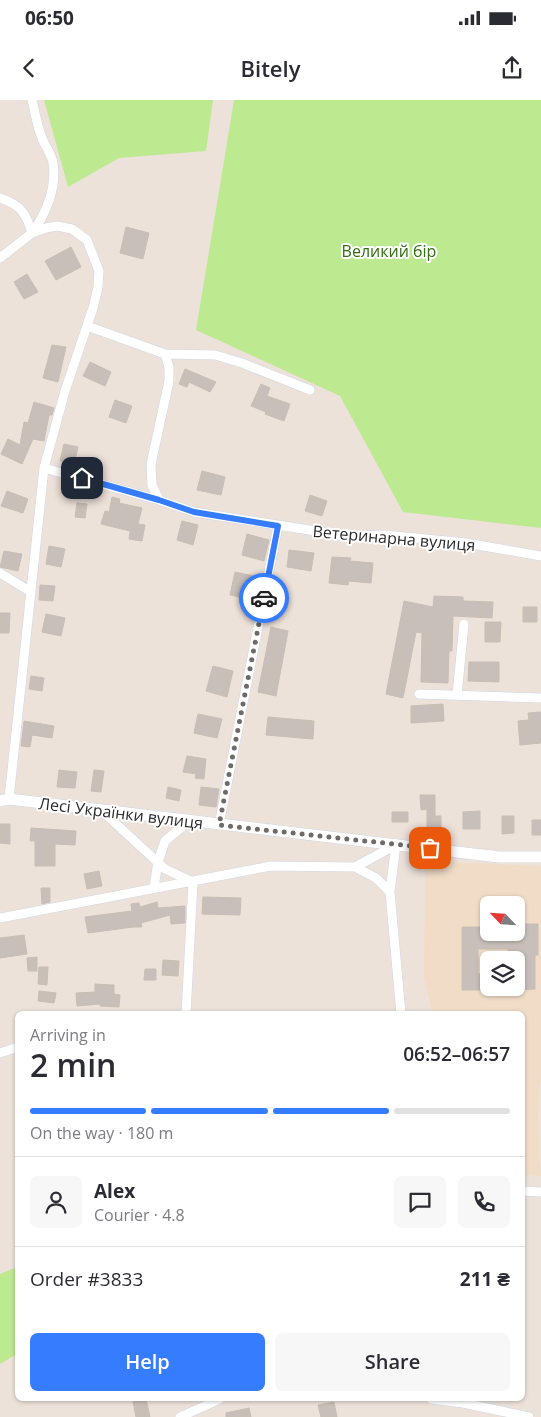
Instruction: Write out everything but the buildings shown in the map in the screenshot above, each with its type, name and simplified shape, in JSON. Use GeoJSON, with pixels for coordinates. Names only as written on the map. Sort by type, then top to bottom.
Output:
{"type":"FeatureCollection","features":[{"type":"Feature","properties":{"kind":"street"},"geometry":{"type":"LineString","coordinates":[[0,258],[32,233],[39,224],[49,202],[53,181],[53,162],[41,137],[32,100]]}},
{"type":"Feature","properties":{"kind":"street"},"geometry":{"type":"LineString","coordinates":[[0,198],[11,202],[21,209],[27,216],[32,233]]}},
{"type":"Feature","properties":{"kind":"street"},"geometry":{"type":"LineString","coordinates":[[4,800],[44,468],[65,391],[98,287],[99,270],[87,240],[72,229],[57,226],[32,233]]}},
{"type":"Feature","properties":{"kind":"street"},"geometry":{"type":"LineString","coordinates":[[87,326],[165,354],[215,356],[242,363],[310,390]]}},
{"type":"Feature","properties":{"kind":"street"},"geometry":{"type":"LineString","coordinates":[[159,500],[152,485],[151,464],[169,381],[169,367],[165,354]]}},
{"type":"Feature","properties":{"kind":"street","name":"Ветеринарна вулиця"},"geometry":{"type":"LineString","coordinates":[[44,468],[159,500],[194,512],[348,536],[385,535],[466,543],[541,556]]}},
{"type":"Feature","properties":{"kind":"street"},"geometry":{"type":"LineString","coordinates":[[219,825],[278,526]]}},
{"type":"Feature","properties":{"kind":"street"},"geometry":{"type":"LineString","coordinates":[[0,573],[30,592]]}},
{"type":"Feature","properties":{"kind":"street"},"geometry":{"type":"LineString","coordinates":[[457,695],[464,624]]}},
{"type":"Feature","properties":{"kind":"street"},"geometry":{"type":"LineString","coordinates":[[420,694],[541,698]]}},
{"type":"Feature","properties":{"kind":"street","name":"Лесі Українки вулиця"},"geometry":{"type":"LineString","coordinates":[[4,800],[499,857],[541,857]]}},
{"type":"Feature","properties":{"kind":"street"},"geometry":{"type":"LineString","coordinates":[[101,810],[165,868],[193,882]]}},
{"type":"Feature","properties":{"kind":"street"},"geometry":{"type":"LineString","coordinates":[[154,888],[158,862],[165,841],[189,821]]}},
{"type":"Feature","properties":{"kind":"street"},"geometry":{"type":"LineString","coordinates":[[355,867],[396,844]]}},
{"type":"Feature","properties":{"kind":"street"},"geometry":{"type":"LineString","coordinates":[[396,844],[390,892],[401,1011]]}},
{"type":"Feature","properties":{"kind":"street"},"geometry":{"type":"LineString","coordinates":[[0,918],[271,866],[355,867],[376,878],[390,892]]}},
{"type":"Feature","properties":{"kind":"street"},"geometry":{"type":"LineString","coordinates":[[186,1011],[193,882]]}},
{"type":"Feature","properties":{"kind":"street"},"geometry":{"type":"LineString","coordinates":[[0,1053],[15,1048]]}},
{"type":"Feature","properties":{"kind":"street"},"geometry":{"type":"LineString","coordinates":[[525,1191],[541,1192]]}},
{"type":"Feature","properties":{"kind":"street"},"geometry":{"type":"LineString","coordinates":[[180,1417],[216,1401]]}},
{"type":"Feature","properties":{"kind":"street"},"geometry":{"type":"LineString","coordinates":[[447,1401],[529,1417]]}},
{"type":"Feature","properties":{"kind":"shaded area"},"geometry":{"type":"Polygon","coordinates":[[[425,861],[541,866],[541,1074],[538,1115],[541,1176],[525,1175],[525,1011],[432,1011],[424,979],[425,861]]]}},
{"type":"Feature","properties":{"kind":"green space"},"geometry":{"type":"Polygon","coordinates":[[[44,100],[213,100],[206,151],[119,158],[68,187],[44,100]]]}},
{"type":"Feature","properties":{"kind":"green space","name":"Великий бір"},"geometry":{"type":"Polygon","coordinates":[[[234,100],[541,100],[541,528],[403,512],[340,396],[196,330],[234,100]]]}},
{"type":"Feature","properties":{"kind":"green space"},"geometry":{"type":"Polygon","coordinates":[[[15,1268],[15,1355],[0,1364],[0,1274],[15,1268]]]}},
{"type":"Feature","properties":{"kind":"way so far"},"geometry":{"type":"LineString","coordinates":[[264,598],[219,825],[430,848]]}},
{"type":"Feature","properties":{"kind":"route"},"geometry":{"type":"LineString","coordinates":[[82,478],[194,512],[278,526],[264,598]]}}]}
